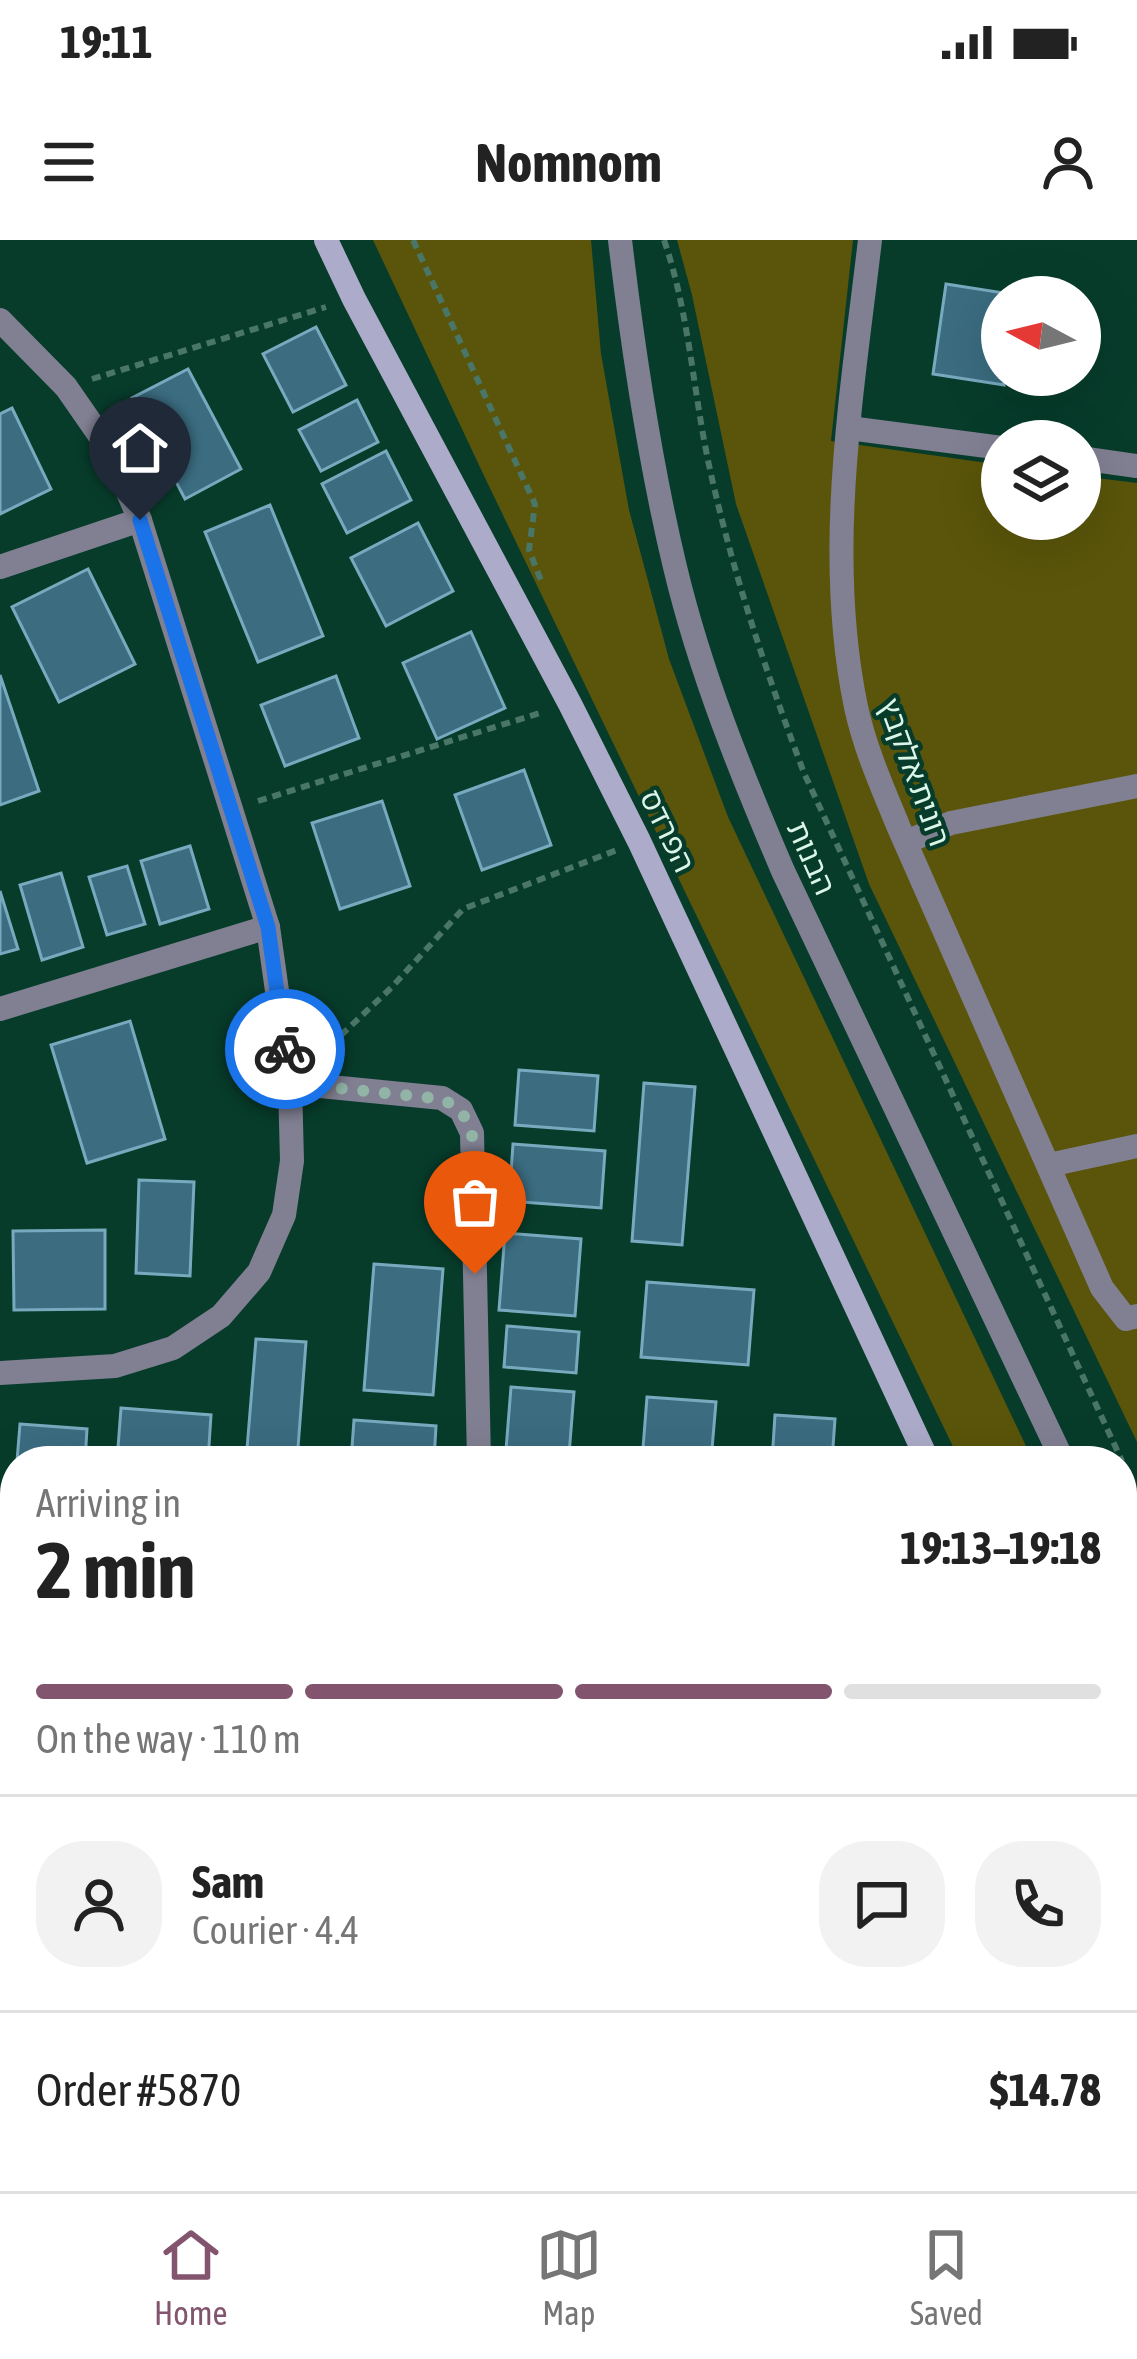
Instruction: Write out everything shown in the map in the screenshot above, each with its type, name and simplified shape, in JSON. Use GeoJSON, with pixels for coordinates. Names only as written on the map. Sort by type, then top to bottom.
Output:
{"type":"FeatureCollection","features":[{"type":"Feature","properties":{"kind":"street","name":"הפרדס"},"geometry":{"type":"LineString","coordinates":[[326,240],[640,842],[921,1446]]}},
{"type":"Feature","properties":{"kind":"street","name":"הבנות"},"geometry":{"type":"LineString","coordinates":[[620,240],[651,456],[676,571],[712,692],[783,871],[1056,1446]]}},
{"type":"Feature","properties":{"kind":"street","name":"רונית אלקבץ"},"geometry":{"type":"LineString","coordinates":[[871,240],[842,521],[846,649],[857,712],[906,842],[1102,1288],[1126,1319],[1137,1316]]}},
{"type":"Feature","properties":{"kind":"street"},"geometry":{"type":"LineString","coordinates":[[0,320],[66,387],[109,448],[140,520],[268,927],[290,1083],[292,1161],[284,1215],[259,1272],[221,1316],[173,1348],[115,1366],[0,1373]]}},
{"type":"Feature","properties":{"kind":"street"},"geometry":{"type":"LineString","coordinates":[[849,428],[981,445]]}},
{"type":"Feature","properties":{"kind":"street"},"geometry":{"type":"LineString","coordinates":[[1101,461],[1137,466]]}},
{"type":"Feature","properties":{"kind":"street"},"geometry":{"type":"LineString","coordinates":[[0,567],[140,520]]}},
{"type":"Feature","properties":{"kind":"street"},"geometry":{"type":"LineString","coordinates":[[906,842],[951,823],[1137,786]]}},
{"type":"Feature","properties":{"kind":"street"},"geometry":{"type":"LineString","coordinates":[[0,1009],[268,927]]}},
{"type":"Feature","properties":{"kind":"street"},"geometry":{"type":"LineString","coordinates":[[290,1083],[442,1099],[461,1110],[472,1133],[479,1446]]}},
{"type":"Feature","properties":{"kind":"street"},"geometry":{"type":"LineString","coordinates":[[1049,1165],[1137,1146]]}},
{"type":"Feature","properties":{"kind":"path"},"geometry":{"type":"LineString","coordinates":[[664,240],[731,560],[795,752],[1115,1446]]}},
{"type":"Feature","properties":{"kind":"path"},"geometry":{"type":"LineString","coordinates":[[66,387],[354,299]]}},
{"type":"Feature","properties":{"kind":"path"},"geometry":{"type":"LineString","coordinates":[[231,809],[570,704]]}},
{"type":"Feature","properties":{"kind":"path"},"geometry":{"type":"LineString","coordinates":[[290,1083],[391,988],[463,909],[640,842]]}},
{"type":"Feature","properties":{"kind":"shaded area"},"geometry":{"type":"Polygon","coordinates":[[[373,240],[591,240],[601,354],[629,510],[669,659],[728,817],[1026,1446],[953,1446],[373,240]]]}},
{"type":"Feature","properties":{"kind":"shaded area"},"geometry":{"type":"Polygon","coordinates":[[[677,240],[853,240],[831,441],[981,462],[981,540],[1101,540],[1101,479],[1137,483],[1137,1442],[869,884],[736,504],[677,240]]]}},
{"type":"Feature","properties":{"kind":"building"},"geometry":{"type":"Polygon","coordinates":[[[946,284],[981,289],[981,381],[933,374],[946,284]]]}},
{"type":"Feature","properties":{"kind":"building"},"geometry":{"type":"Polygon","coordinates":[[[316,327],[346,385],[293,412],[263,354],[316,327]]]}},
{"type":"Feature","properties":{"kind":"building"},"geometry":{"type":"Polygon","coordinates":[[[188,369],[241,469],[185,499],[132,398],[188,369]]]}},
{"type":"Feature","properties":{"kind":"building"},"geometry":{"type":"Polygon","coordinates":[[[357,400],[378,442],[321,471],[299,430],[357,400]]]}},
{"type":"Feature","properties":{"kind":"building"},"geometry":{"type":"Polygon","coordinates":[[[12,408],[51,489],[0,514],[0,414],[12,408]]]}},
{"type":"Feature","properties":{"kind":"building"},"geometry":{"type":"Polygon","coordinates":[[[386,451],[411,500],[347,533],[322,484],[386,451]]]}},
{"type":"Feature","properties":{"kind":"building"},"geometry":{"type":"Polygon","coordinates":[[[270,505],[323,636],[258,662],[205,532],[270,505]]]}},
{"type":"Feature","properties":{"kind":"building"},"geometry":{"type":"Polygon","coordinates":[[[418,523],[453,591],[386,626],[351,558],[418,523]]]}},
{"type":"Feature","properties":{"kind":"building"},"geometry":{"type":"Polygon","coordinates":[[[88,569],[135,664],[59,702],[12,607],[88,569]]]}},
{"type":"Feature","properties":{"kind":"building"},"geometry":{"type":"Polygon","coordinates":[[[471,632],[505,708],[437,739],[403,663],[471,632]]]}},
{"type":"Feature","properties":{"kind":"building"},"geometry":{"type":"Polygon","coordinates":[[[0,675],[39,791],[0,805],[0,675]]]}},
{"type":"Feature","properties":{"kind":"building"},"geometry":{"type":"Polygon","coordinates":[[[336,676],[359,738],[285,766],[261,705],[336,676]]]}},
{"type":"Feature","properties":{"kind":"building"},"geometry":{"type":"Polygon","coordinates":[[[524,770],[551,845],[482,870],[455,795],[524,770]]]}},
{"type":"Feature","properties":{"kind":"building"},"geometry":{"type":"Polygon","coordinates":[[[382,801],[410,886],[340,909],[312,823],[382,801]]]}},
{"type":"Feature","properties":{"kind":"building"},"geometry":{"type":"Polygon","coordinates":[[[190,846],[209,909],[160,924],[141,861],[190,846]]]}},
{"type":"Feature","properties":{"kind":"building"},"geometry":{"type":"Polygon","coordinates":[[[127,866],[145,924],[107,935],[89,877],[127,866]]]}},
{"type":"Feature","properties":{"kind":"building"},"geometry":{"type":"Polygon","coordinates":[[[61,873],[83,947],[42,960],[20,885],[61,873]]]}},
{"type":"Feature","properties":{"kind":"building"},"geometry":{"type":"Polygon","coordinates":[[[0,891],[18,949],[0,954],[0,891]]]}},
{"type":"Feature","properties":{"kind":"building"},"geometry":{"type":"Polygon","coordinates":[[[130,1021],[165,1139],[87,1163],[51,1045],[130,1021]]]}},
{"type":"Feature","properties":{"kind":"building"},"geometry":{"type":"Polygon","coordinates":[[[519,1070],[598,1076],[594,1131],[515,1125],[519,1070]]]}},
{"type":"Feature","properties":{"kind":"building"},"geometry":{"type":"Polygon","coordinates":[[[644,1083],[695,1087],[682,1245],[632,1241],[644,1083]]]}},
{"type":"Feature","properties":{"kind":"building"},"geometry":{"type":"Polygon","coordinates":[[[513,1144],[605,1151],[601,1208],[509,1201],[513,1144]]]}},
{"type":"Feature","properties":{"kind":"building"},"geometry":{"type":"Polygon","coordinates":[[[139,1180],[194,1182],[190,1276],[136,1273],[139,1180]]]}},
{"type":"Feature","properties":{"kind":"building"},"geometry":{"type":"Polygon","coordinates":[[[105,1230],[105,1309],[14,1310],[13,1231],[105,1230]]]}},
{"type":"Feature","properties":{"kind":"building"},"geometry":{"type":"Polygon","coordinates":[[[505,1233],[581,1239],[575,1316],[499,1310],[505,1233]]]}},
{"type":"Feature","properties":{"kind":"building"},"geometry":{"type":"Polygon","coordinates":[[[374,1264],[443,1269],[433,1395],[364,1390],[374,1264]]]}},
{"type":"Feature","properties":{"kind":"building"},"geometry":{"type":"Polygon","coordinates":[[[647,1282],[754,1290],[748,1365],[641,1357],[647,1282]]]}},
{"type":"Feature","properties":{"kind":"building"},"geometry":{"type":"Polygon","coordinates":[[[507,1326],[579,1332],[576,1373],[504,1367],[507,1326]]]}},
{"type":"Feature","properties":{"kind":"building"},"geometry":{"type":"Polygon","coordinates":[[[256,1339],[306,1342],[298,1446],[247,1446],[256,1339]]]}},
{"type":"Feature","properties":{"kind":"building"},"geometry":{"type":"Polygon","coordinates":[[[511,1387],[574,1392],[570,1446],[506,1446],[511,1387]]]}},
{"type":"Feature","properties":{"kind":"building"},"geometry":{"type":"Polygon","coordinates":[[[647,1397],[716,1402],[712,1446],[643,1446],[647,1397]]]}},
{"type":"Feature","properties":{"kind":"building"},"geometry":{"type":"Polygon","coordinates":[[[121,1408],[211,1415],[209,1446],[118,1446],[121,1408]]]}},
{"type":"Feature","properties":{"kind":"building"},"geometry":{"type":"Polygon","coordinates":[[[775,1415],[835,1419],[833,1446],[773,1446],[775,1415]]]}},
{"type":"Feature","properties":{"kind":"building"},"geometry":{"type":"Polygon","coordinates":[[[354,1420],[436,1426],[435,1446],[352,1446],[354,1420]]]}},
{"type":"Feature","properties":{"kind":"building"},"geometry":{"type":"Polygon","coordinates":[[[20,1424],[87,1429],[86,1446],[18,1446],[20,1424]]]}},
{"type":"Feature","properties":{"kind":"way so far"},"geometry":{"type":"LineString","coordinates":[[285,1049],[290,1083],[442,1099],[461,1110],[472,1133],[475,1274]]}},
{"type":"Feature","properties":{"kind":"route"},"geometry":{"type":"LineString","coordinates":[[140,520],[268,927],[285,1049]]}}]}
